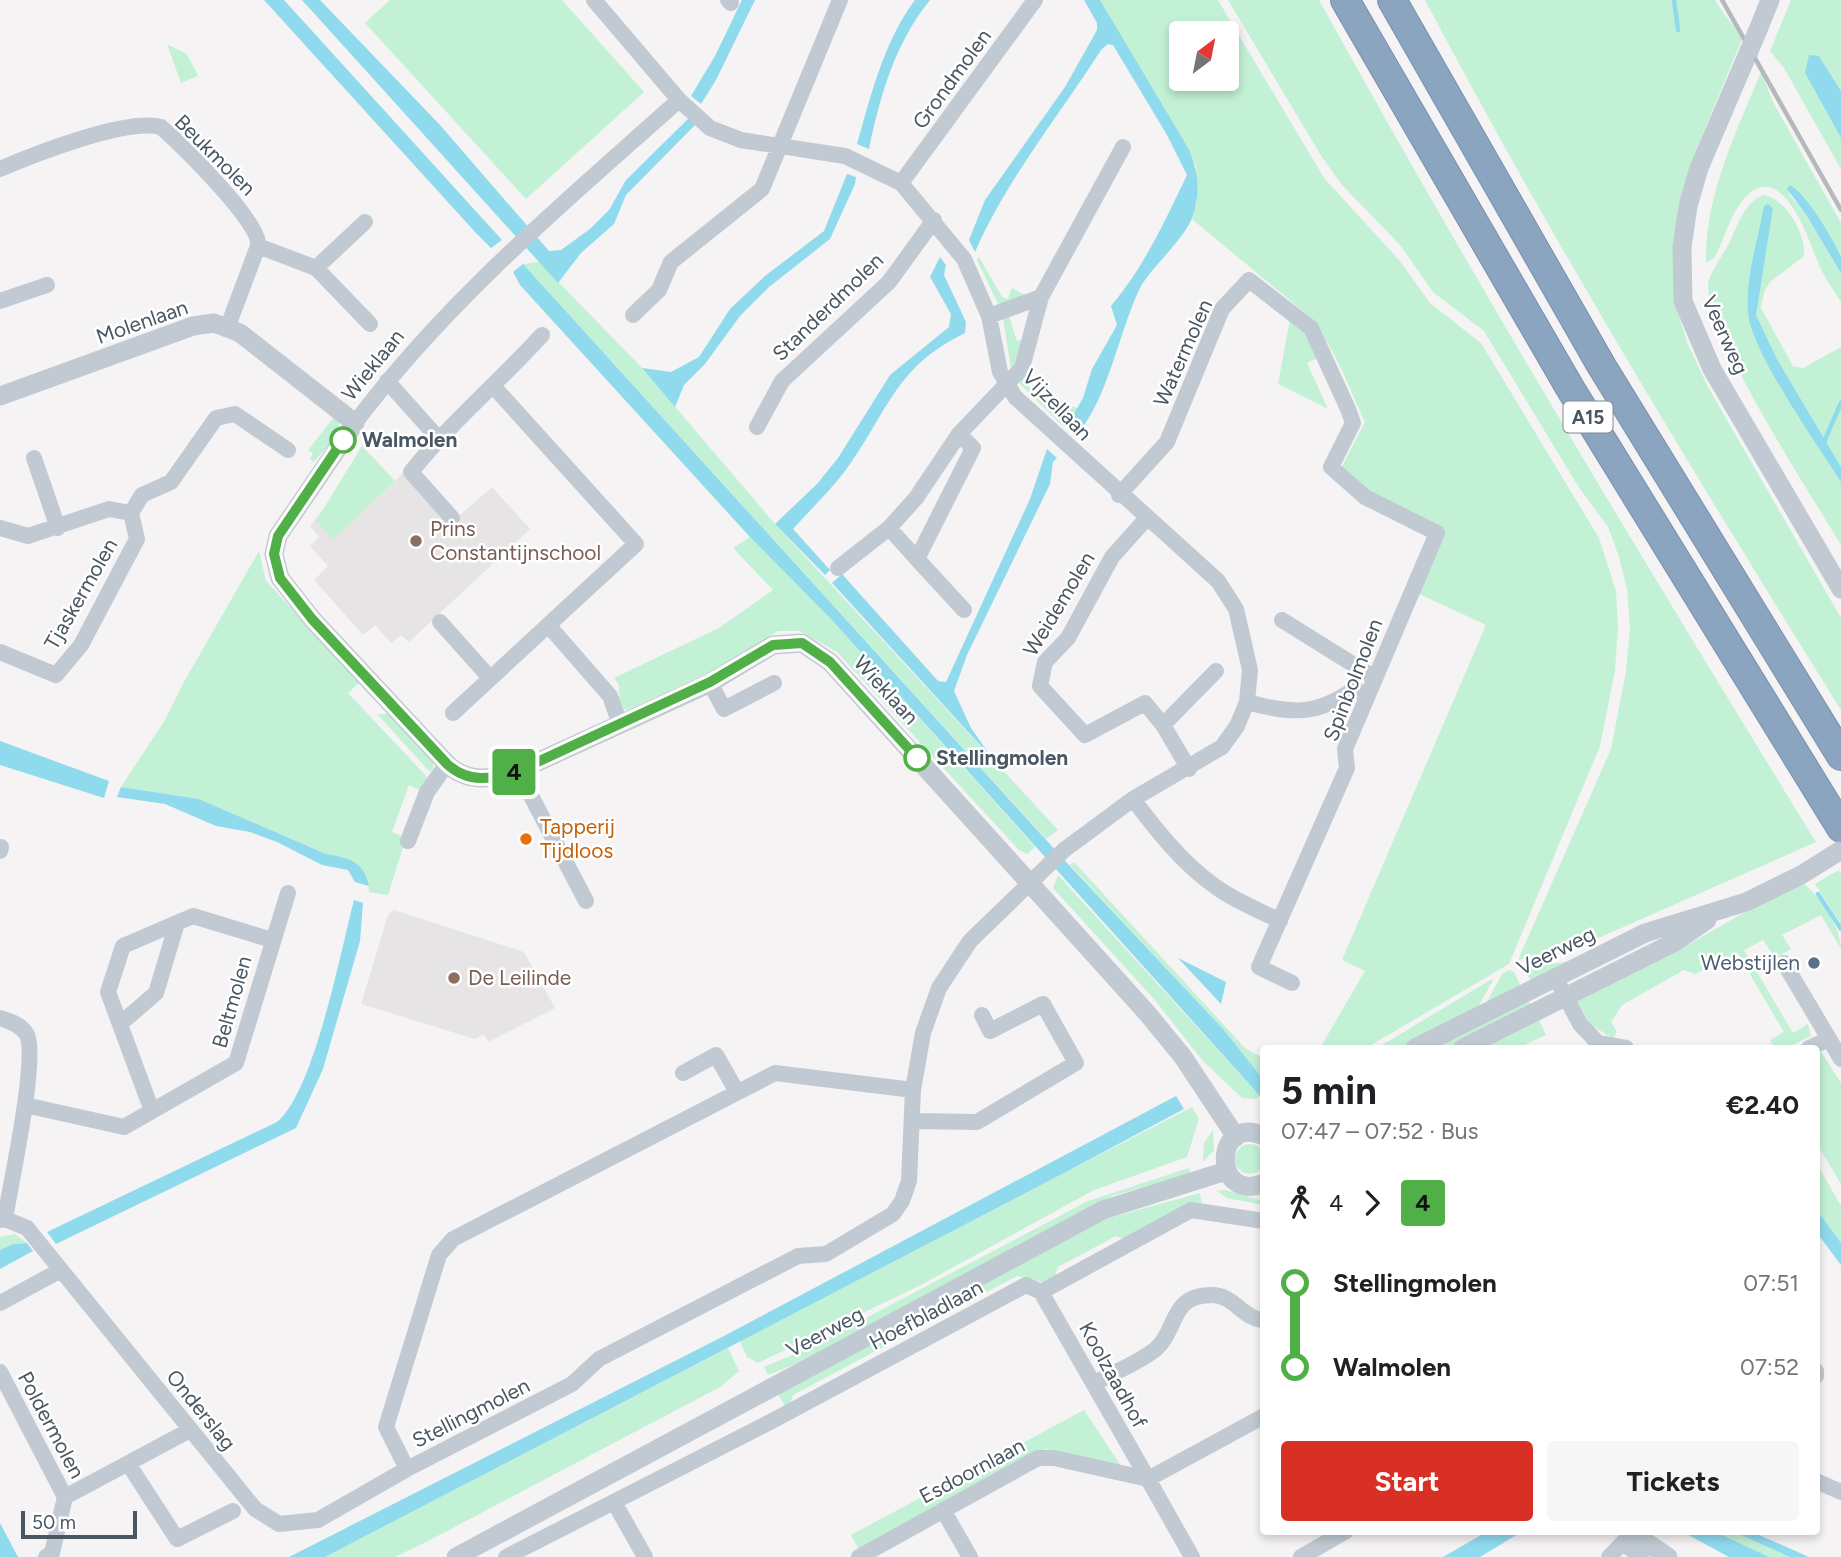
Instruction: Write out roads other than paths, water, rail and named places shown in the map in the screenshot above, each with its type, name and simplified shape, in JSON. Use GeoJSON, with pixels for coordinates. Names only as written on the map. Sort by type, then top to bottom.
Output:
{"type":"FeatureCollection","features":[{"type":"Feature","properties":{"kind":"highway","name":"A15"},"geometry":{"type":"LineString","coordinates":[[1345,0],[1570,388],[1841,828]]}},
{"type":"Feature","properties":{"kind":"highway","name":"A15"},"geometry":{"type":"LineString","coordinates":[[1392,0],[1601,365],[1841,756]]}},
{"type":"Feature","properties":{"kind":"street","name":"Vijzellaan"},"geometry":{"type":"LineString","coordinates":[[594,0],[679,100],[710,128],[741,140],[782,144],[845,156],[901,183],[934,219],[964,259],[989,316],[1000,372],[1007,386],[1119,495],[1218,581],[1236,608],[1250,670],[1247,702],[1237,726],[1222,747],[1189,769],[1133,799],[1064,850],[1029,883]]}},
{"type":"Feature","properties":{"kind":"street"},"geometry":{"type":"LineString","coordinates":[[633,316],[659,290],[671,262],[762,189],[839,0]]}},
{"type":"Feature","properties":{"kind":"street","name":"Grondmolen"},"geometry":{"type":"LineString","coordinates":[[901,183],[1035,0]]}},
{"type":"Feature","properties":{"kind":"street","name":"Veerweg"},"geometry":{"type":"LineString","coordinates":[[1770,0],[1699,168],[1688,206],[1682,247],[1683,301],[1712,369],[1841,589]]}},
{"type":"Feature","properties":{"kind":"street","name":"Wieklaan"},"geometry":{"type":"LineString","coordinates":[[679,100],[501,260],[387,381],[278,536],[274,554],[280,578],[312,619],[447,764],[460,774],[474,778],[491,779],[518,771],[710,682],[773,645],[802,643],[814,650],[830,662],[1154,1021],[1183,1057],[1236,1137]]}},
{"type":"Feature","properties":{"kind":"street","name":"Beukmolen"},"geometry":{"type":"LineString","coordinates":[[0,169],[42,151],[80,140],[148,124],[161,127],[249,220],[258,233],[258,246]]}},
{"type":"Feature","properties":{"kind":"street"},"geometry":{"type":"LineString","coordinates":[[838,568],[889,528],[916,498],[959,434],[1022,368],[1041,297],[1123,147]]}},
{"type":"Feature","properties":{"kind":"street","name":"Standerdmolen"},"geometry":{"type":"LineString","coordinates":[[757,427],[782,381],[888,282],[934,219]]}},
{"type":"Feature","properties":{"kind":"street"},"geometry":{"type":"LineString","coordinates":[[316,268],[365,222]]}},
{"type":"Feature","properties":{"kind":"street"},"geometry":{"type":"LineString","coordinates":[[355,423],[228,326],[258,246],[316,268],[370,324]]}},
{"type":"Feature","properties":{"kind":"street","name":"Watermolen"},"geometry":{"type":"LineString","coordinates":[[1119,495],[1167,442],[1222,309],[1249,279],[1311,328],[1348,409],[1353,423],[1331,467],[1365,497],[1437,533]]}},
{"type":"Feature","properties":{"kind":"street"},"geometry":{"type":"LineString","coordinates":[[0,302],[47,285]]}},
{"type":"Feature","properties":{"kind":"street"},"geometry":{"type":"LineString","coordinates":[[989,316],[1041,297]]}},
{"type":"Feature","properties":{"kind":"street","name":"Molenlaan"},"geometry":{"type":"LineString","coordinates":[[0,396],[193,326],[214,323],[228,326]]}},
{"type":"Feature","properties":{"kind":"street"},"geometry":{"type":"LineString","coordinates":[[452,518],[411,472],[438,438],[494,387],[542,335]]}},
{"type":"Feature","properties":{"kind":"street"},"geometry":{"type":"LineString","coordinates":[[387,381],[438,438]]}},
{"type":"Feature","properties":{"kind":"street"},"geometry":{"type":"LineString","coordinates":[[453,713],[636,544],[494,387]]}},
{"type":"Feature","properties":{"kind":"street"},"geometry":{"type":"LineString","coordinates":[[131,513],[142,495],[171,482],[216,418],[236,414],[288,450]]}},
{"type":"Feature","properties":{"kind":"street"},"geometry":{"type":"LineString","coordinates":[[917,559],[973,448],[959,434]]}},
{"type":"Feature","properties":{"kind":"street"},"geometry":{"type":"LineString","coordinates":[[34,458],[58,527]]}},
{"type":"Feature","properties":{"kind":"street","name":"Tjaskermolen"},"geometry":{"type":"LineString","coordinates":[[0,528],[27,536],[109,509],[131,513],[137,539],[80,645],[56,675],[0,652]]}},
{"type":"Feature","properties":{"kind":"street","name":"Weidemolen"},"geometry":{"type":"LineString","coordinates":[[1146,519],[1112,557],[1068,638],[1045,662],[1040,686],[1085,735],[1146,703],[1163,725],[1189,769]]}},
{"type":"Feature","properties":{"kind":"street"},"geometry":{"type":"LineString","coordinates":[[889,528],[964,610]]}},
{"type":"Feature","properties":{"kind":"street","name":"Spinbolmolen"},"geometry":{"type":"LineString","coordinates":[[1292,983],[1259,967],[1347,768],[1345,749],[1437,533]]}},
{"type":"Feature","properties":{"kind":"street"},"geometry":{"type":"LineString","coordinates":[[1282,620],[1375,678]]}},
{"type":"Feature","properties":{"kind":"street"},"geometry":{"type":"LineString","coordinates":[[440,622],[490,678]]}},
{"type":"Feature","properties":{"kind":"street"},"geometry":{"type":"LineString","coordinates":[[548,625],[610,696],[620,724]]}},
{"type":"Feature","properties":{"kind":"street"},"geometry":{"type":"LineString","coordinates":[[1163,725],[1216,671]]}},
{"type":"Feature","properties":{"kind":"street"},"geometry":{"type":"LineString","coordinates":[[710,682],[724,709],[774,683]]}},
{"type":"Feature","properties":{"kind":"street"},"geometry":{"type":"LineString","coordinates":[[1247,702],[1279,711],[1303,712],[1337,701],[1354,689],[1366,695]]}},
{"type":"Feature","properties":{"kind":"street"},"geometry":{"type":"LineString","coordinates":[[408,841],[426,792],[447,764]]}},
{"type":"Feature","properties":{"kind":"street"},"geometry":{"type":"LineString","coordinates":[[518,771],[586,901]]}},
{"type":"Feature","properties":{"kind":"street"},"geometry":{"type":"LineString","coordinates":[[1133,799],[1152,825],[1196,872],[1219,889],[1280,921]]}},
{"type":"Feature","properties":{"kind":"street","name":"Veerweg"},"geometry":{"type":"LineString","coordinates":[[1421,1045],[1645,933],[1773,890],[1835,854]]}},
{"type":"Feature","properties":{"kind":"street"},"geometry":{"type":"LineString","coordinates":[[982,1015],[990,1031],[1043,1004],[1076,1063],[977,1122],[913,1121],[913,1090],[923,1033],[939,988],[970,942],[1029,883]]}},
{"type":"Feature","properties":{"kind":"street","name":"Beltmolen"},"geometry":{"type":"LineString","coordinates":[[25,1105],[124,1127],[236,1063],[288,893]]}},
{"type":"Feature","properties":{"kind":"street","name":"Veerweg"},"geometry":{"type":"LineString","coordinates":[[1469,1045],[1675,942],[1722,909]]}},
{"type":"Feature","properties":{"kind":"street","name":"Beltmolen"},"geometry":{"type":"LineString","coordinates":[[152,1111],[108,992],[123,946],[193,916],[272,940]]}},
{"type":"Feature","properties":{"kind":"street"},"geometry":{"type":"LineString","coordinates":[[120,1024],[156,993],[177,923]]}},
{"type":"Feature","properties":{"kind":"street"},"geometry":{"type":"LineString","coordinates":[[1784,963],[1841,1059]]}},
{"type":"Feature","properties":{"kind":"street"},"geometry":{"type":"LineString","coordinates":[[1555,977],[1580,1024],[1598,1043],[1609,1045]]}},
{"type":"Feature","properties":{"kind":"street"},"geometry":{"type":"LineString","coordinates":[[0,1018],[16,1024],[27,1035],[25,1105],[3,1219]]}},
{"type":"Feature","properties":{"kind":"street"},"geometry":{"type":"LineString","coordinates":[[1816,1045],[1829,1039]]}},
{"type":"Feature","properties":{"kind":"street"},"geometry":{"type":"LineString","coordinates":[[682,1073],[716,1055],[737,1093]]}},
{"type":"Feature","properties":{"kind":"street","name":"Stellingmolen"},"geometry":{"type":"LineString","coordinates":[[913,1090],[775,1073],[446,1245],[439,1255],[386,1427],[407,1469],[572,1384],[599,1359],[715,1298],[798,1256],[826,1254],[892,1214],[909,1181],[913,1121]]}},
{"type":"Feature","properties":{"kind":"street"},"geometry":{"type":"LineString","coordinates":[[1260,1135],[1249,1132],[1236,1137],[1225,1152],[1226,1171],[1240,1184],[1260,1184]]}},
{"type":"Feature","properties":{"kind":"street","name":"Veerweg"},"geometry":{"type":"LineString","coordinates":[[456,1557],[1103,1210],[1226,1171]]}},
{"type":"Feature","properties":{"kind":"street","name":"Hoefbladlaan"},"geometry":{"type":"LineString","coordinates":[[614,1502],[1026,1284],[1041,1292],[1191,1210],[1260,1220]]}},
{"type":"Feature","properties":{"kind":"street","name":"Onderslag"},"geometry":{"type":"LineString","coordinates":[[3,1219],[27,1228],[255,1509],[279,1524],[318,1520],[407,1469]]}},
{"type":"Feature","properties":{"kind":"street"},"geometry":{"type":"LineString","coordinates":[[0,1303],[61,1270]]}},
{"type":"Feature","properties":{"kind":"street","name":"Koolzaadhof"},"geometry":{"type":"LineString","coordinates":[[1041,1292],[1096,1383],[1147,1479]]}},
{"type":"Feature","properties":{"kind":"street"},"geometry":{"type":"LineString","coordinates":[[1096,1383],[1158,1347],[1179,1307],[1191,1300],[1209,1295],[1224,1296],[1256,1320],[1260,1320]]}},
{"type":"Feature","properties":{"kind":"street","name":"Poldermolen"},"geometry":{"type":"LineString","coordinates":[[0,1372],[65,1497],[52,1553],[46,1557]]}},
{"type":"Feature","properties":{"kind":"street"},"geometry":{"type":"LineString","coordinates":[[1192,1557],[1147,1479],[1260,1418]]}},
{"type":"Feature","properties":{"kind":"street","name":"Poldermolen"},"geometry":{"type":"LineString","coordinates":[[65,1497],[190,1430]]}},
{"type":"Feature","properties":{"kind":"street","name":"Esdoornlaan"},"geometry":{"type":"LineString","coordinates":[[859,1557],[1038,1458],[1054,1458],[1147,1479]]}},
{"type":"Feature","properties":{"kind":"street"},"geometry":{"type":"LineString","coordinates":[[129,1465],[177,1539],[233,1511]]}},
{"type":"Feature","properties":{"kind":"street"},"geometry":{"type":"LineString","coordinates":[[1820,1483],[1841,1492]]}},
{"type":"Feature","properties":{"kind":"street"},"geometry":{"type":"LineString","coordinates":[[506,1557],[614,1502],[645,1557]]}},
{"type":"Feature","properties":{"kind":"street"},"geometry":{"type":"LineString","coordinates":[[943,1510],[970,1557]]}},
{"type":"Feature","properties":{"kind":"street"},"geometry":{"type":"LineString","coordinates":[[1301,1557],[1339,1535]]}},
{"type":"Feature","properties":{"kind":"street"},"geometry":{"type":"LineString","coordinates":[[1609,1557],[1630,1535]]}},
{"type":"Feature","properties":{"kind":"street"},"geometry":{"type":"LineString","coordinates":[[1630,1535],[1641,1557]]}},
{"type":"Feature","properties":{"kind":"street"},"geometry":{"type":"LineString","coordinates":[[1630,1535],[1668,1557]]}},
{"type":"Feature","properties":{"kind":"water"},"geometry":{"type":"Polygon","coordinates":[[[264,0],[284,0],[502,240],[491,248],[476,233],[264,0]]]}},
{"type":"Feature","properties":{"kind":"water"},"geometry":{"type":"Polygon","coordinates":[[[302,0],[320,0],[440,125],[549,251],[561,250],[590,229],[609,210],[626,180],[690,117],[698,122],[626,195],[614,224],[581,253],[558,283],[302,0]]]}},
{"type":"Feature","properties":{"kind":"water"},"geometry":{"type":"Polygon","coordinates":[[[742,0],[755,0],[716,80],[701,104],[691,96],[715,56],[742,0]]]}},
{"type":"Feature","properties":{"kind":"water"},"geometry":{"type":"Polygon","coordinates":[[[915,0],[930,0],[907,34],[890,71],[869,149],[857,144],[873,88],[895,33],[915,0]]]}},
{"type":"Feature","properties":{"kind":"water"},"geometry":{"type":"Polygon","coordinates":[[[1084,0],[1100,0],[1188,148],[1198,189],[1189,224],[1140,288],[1097,402],[1077,435],[1067,426],[1083,398],[1092,369],[1117,325],[1111,306],[1144,260],[1187,175],[1167,135],[1113,45],[1108,44],[1101,50],[1034,149],[1002,199],[975,252],[969,240],[985,200],[1065,87],[1097,30],[1097,23],[1084,0]]]}},
{"type":"Feature","properties":{"kind":"water"},"geometry":{"type":"Polygon","coordinates":[[[1809,55],[1819,56],[1841,91],[1841,138],[1805,73],[1809,55]]]}},
{"type":"Feature","properties":{"kind":"water"},"geometry":{"type":"Polygon","coordinates":[[[847,174],[856,177],[855,184],[830,239],[769,287],[740,316],[705,364],[684,385],[675,407],[642,368],[671,372],[699,357],[730,309],[765,276],[824,231],[847,174]]]}},
{"type":"Feature","properties":{"kind":"water"},"geometry":{"type":"Polygon","coordinates":[[[1790,185],[1812,207],[1833,241],[1841,258],[1841,274],[1807,216],[1787,189],[1790,185]]]}},
{"type":"Feature","properties":{"kind":"water"},"geometry":{"type":"Polygon","coordinates":[[[1768,204],[1773,208],[1756,315],[1777,359],[1841,467],[1841,482],[1787,398],[1752,330],[1748,313],[1748,286],[1764,206],[1768,204]]]}},
{"type":"Feature","properties":{"kind":"water"},"geometry":{"type":"Polygon","coordinates":[[[940,257],[946,265],[944,275],[966,322],[965,333],[942,346],[909,374],[844,473],[793,529],[830,570],[825,575],[775,524],[817,484],[838,458],[890,375],[949,327],[951,314],[930,277],[940,257]]]}},
{"type":"Feature","properties":{"kind":"water"},"geometry":{"type":"Polygon","coordinates":[[[523,264],[1068,864],[1224,1030],[1260,1075],[1260,1096],[831,619],[750,537],[520,285],[513,272],[523,264]]]}},
{"type":"Feature","properties":{"kind":"water"},"geometry":{"type":"Polygon","coordinates":[[[1047,449],[1057,458],[1053,462],[1050,484],[967,655],[954,691],[971,728],[992,758],[832,583],[842,574],[938,681],[946,682],[1030,499],[1047,449]]]}},
{"type":"Feature","properties":{"kind":"water"},"geometry":{"type":"Polygon","coordinates":[[[0,741],[109,781],[104,798],[0,765],[0,741]]]}},
{"type":"Feature","properties":{"kind":"water"},"geometry":{"type":"Polygon","coordinates":[[[121,787],[199,799],[326,854],[354,862],[363,871],[369,886],[355,882],[348,870],[322,865],[277,842],[250,832],[216,826],[165,804],[117,797],[121,787]]]}},
{"type":"Feature","properties":{"kind":"water"},"geometry":{"type":"Polygon","coordinates":[[[354,900],[363,903],[360,941],[323,1069],[296,1128],[56,1244],[47,1232],[277,1122],[290,1106],[303,1082],[314,1052],[354,900]]]}},
{"type":"Feature","properties":{"kind":"water"},"geometry":{"type":"Polygon","coordinates":[[[1178,958],[1226,982],[1221,1004],[1178,958]]]}},
{"type":"Feature","properties":{"kind":"water"},"geometry":{"type":"Polygon","coordinates":[[[1176,1096],[1184,1109],[1066,1172],[325,1557],[289,1557],[722,1337],[1176,1096]]]}},
{"type":"Feature","properties":{"kind":"water"},"geometry":{"type":"Polygon","coordinates":[[[1820,1214],[1841,1243],[1841,1265],[1820,1237],[1820,1214]]]}},
{"type":"Feature","properties":{"kind":"water"},"geometry":{"type":"Polygon","coordinates":[[[27,1243],[33,1251],[0,1269],[0,1250],[13,1244],[27,1243]]]}},
{"type":"Feature","properties":{"kind":"water"},"geometry":{"type":"Polygon","coordinates":[[[0,1523],[18,1557],[0,1557],[0,1523]]]}},
{"type":"Feature","properties":{"kind":"water"},"geometry":{"type":"Polygon","coordinates":[[[1481,1535],[1516,1535],[1480,1557],[1443,1557],[1481,1535]]]}},
{"type":"Feature","properties":{"kind":"water"},"geometry":{"type":"Polygon","coordinates":[[[1688,1535],[1722,1535],[1769,1557],[1729,1557],[1688,1535]]]}},
{"type":"Feature","properties":{"kind":"water"},"geometry":{"type":"Polygon","coordinates":[[[1741,1535],[1759,1535],[1809,1557],[1790,1557],[1741,1535]]]}},
{"type":"Feature","properties":{"kind":"waterway"},"geometry":{"type":"LineString","coordinates":[[1674,0],[1678,30]]}},
{"type":"Feature","properties":{"kind":"waterway"},"geometry":{"type":"LineString","coordinates":[[1823,444],[1841,403]]}},
{"type":"Feature","properties":{"kind":"waterway"},"geometry":{"type":"LineString","coordinates":[[1818,894],[1841,929]]}},
{"type":"Feature","properties":{"kind":"railway"},"geometry":{"type":"LineString","coordinates":[[1722,0],[1841,210]]}},
{"type":"Feature","properties":{"kind":"place","name":"Walmolen"},"geometry":{"type":"Point","coordinates":[343,440]}},
{"type":"Feature","properties":{"kind":"place","name":"Prins Constantijnschool"},"geometry":{"type":"Point","coordinates":[416,541]}},
{"type":"Feature","properties":{"kind":"place","name":"Stellingmolen"},"geometry":{"type":"Point","coordinates":[917,758]}},
{"type":"Feature","properties":{"kind":"place","name":"Tapperij Tijdloos"},"geometry":{"type":"Point","coordinates":[526,839]}},
{"type":"Feature","properties":{"kind":"place","name":"Webstijlen"},"geometry":{"type":"Point","coordinates":[1814,963]}},
{"type":"Feature","properties":{"kind":"place","name":"De Leilinde"},"geometry":{"type":"Point","coordinates":[454,978]}}]}
